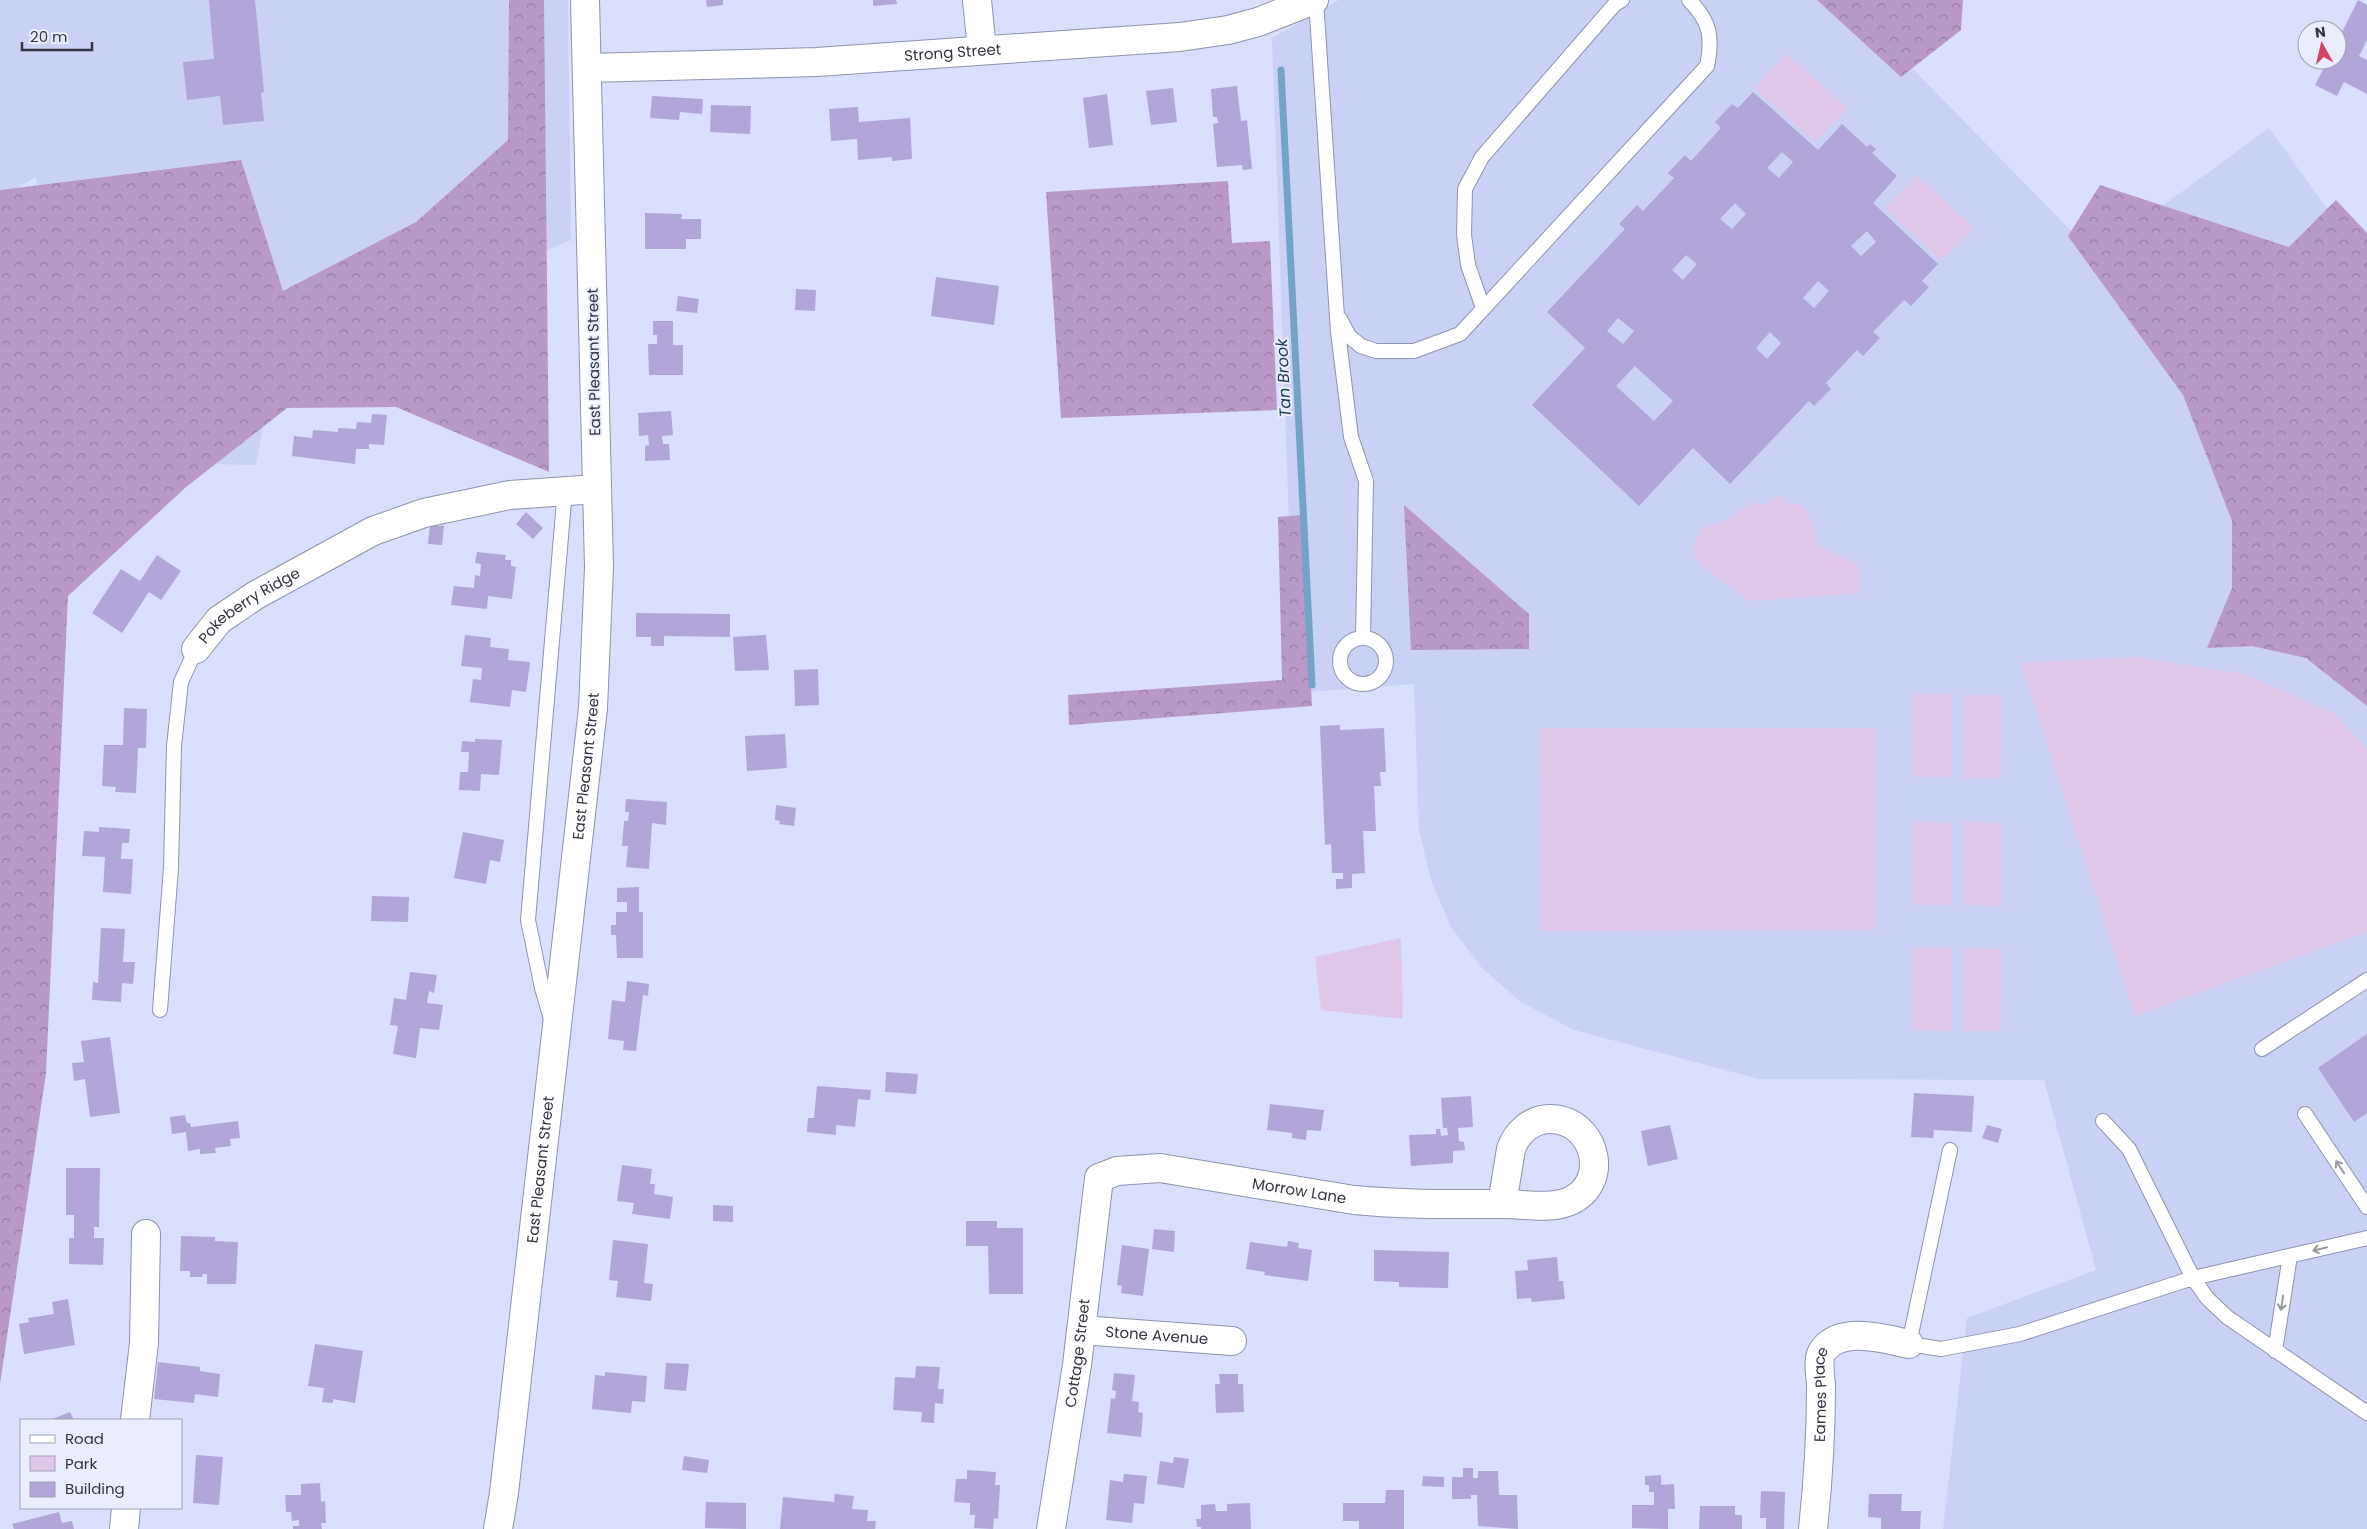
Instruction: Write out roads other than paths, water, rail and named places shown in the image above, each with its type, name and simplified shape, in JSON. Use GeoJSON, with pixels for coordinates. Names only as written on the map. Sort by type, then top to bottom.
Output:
{"type":"FeatureCollection","features":[{"type":"Feature","properties":{"kind":"main road","name":"East Pleasant Street"},"geometry":{"type":"LineString","coordinates":[[498,1529],[504,1493],[592,708],[599,567],[585,0]]}},
{"type":"Feature","properties":{"kind":"main road"},"geometry":{"type":"LineString","coordinates":[[977,0],[982,50]]}},
{"type":"Feature","properties":{"kind":"main road","name":"Strong Street"},"geometry":{"type":"LineString","coordinates":[[587,68],[817,62],[1152,40],[1204,34],[1273,17],[1315,0]]}},
{"type":"Feature","properties":{"kind":"main road","name":"Pokeberry Ridge"},"geometry":{"type":"LineString","coordinates":[[196,649],[219,620],[256,595],[373,531],[424,513],[510,495],[597,489]]}},
{"type":"Feature","properties":{"kind":"main road","name":"Morrow Lane"},"geometry":{"type":"LineString","coordinates":[[1099,1178],[1117,1171],[1160,1168],[1354,1200],[1385,1203],[1502,1204]]}},
{"type":"Feature","properties":{"kind":"main road","name":"Cottage Street"},"geometry":{"type":"LineString","coordinates":[[1051,1529],[1081,1330],[1099,1178]]}},
{"type":"Feature","properties":{"kind":"main road"},"geometry":{"type":"LineString","coordinates":[[134,1419],[144,1343],[146,1234]]}},
{"type":"Feature","properties":{"kind":"main road","name":"Stone Avenue"},"geometry":{"type":"LineString","coordinates":[[1081,1330],[1232,1341]]}},
{"type":"Feature","properties":{"kind":"main road","name":"Eames Place"},"geometry":{"type":"LineString","coordinates":[[1813,1529],[1821,1387],[1820,1360],[1823,1349],[1836,1341],[1853,1336],[1884,1338],[1908,1344]]}},
{"type":"Feature","properties":{"kind":"main road"},"geometry":{"type":"LineString","coordinates":[[124,1529],[126,1509]]}},
{"type":"Feature","properties":{"kind":"lane"},"geometry":{"type":"LineString","coordinates":[[1315,0],[1338,332],[1351,437],[1366,481],[1363,638]]}},
{"type":"Feature","properties":{"kind":"lane"},"geometry":{"type":"LineString","coordinates":[[1484,308],[1468,265],[1464,235],[1465,189],[1482,157],[1615,4],[1622,0]]}},
{"type":"Feature","properties":{"kind":"lane"},"geometry":{"type":"LineString","coordinates":[[1337,308],[1341,323],[1349,336],[1361,346],[1376,351],[1414,351],[1460,334],[1707,66],[1711,47],[1709,28],[1700,11],[1689,0]]}},
{"type":"Feature","properties":{"kind":"lane"},"geometry":{"type":"LineString","coordinates":[[556,1034],[542,988],[528,920],[565,490]]}},
{"type":"Feature","properties":{"kind":"lane","name":"Pokeberry Ridge"},"geometry":{"type":"LineString","coordinates":[[160,1010],[171,868],[174,746],[181,682],[196,649]]}},
{"type":"Feature","properties":{"kind":"lane"},"geometry":{"type":"LineString","coordinates":[[2262,1048],[2367,980]]}},
{"type":"Feature","properties":{"kind":"lane"},"geometry":{"type":"LineString","coordinates":[[2305,1114],[2367,1207]]}},
{"type":"Feature","properties":{"kind":"lane"},"geometry":{"type":"LineString","coordinates":[[2103,1121],[2129,1149],[2193,1278],[2207,1298],[2227,1317],[2367,1413]]}},
{"type":"Feature","properties":{"kind":"lane"},"geometry":{"type":"LineString","coordinates":[[1950,1150],[1908,1344],[1941,1349],[2020,1334],[2193,1278],[2367,1238]]}},
{"type":"Feature","properties":{"kind":"lane"},"geometry":{"type":"LineString","coordinates":[[2275,1350],[2290,1256]]}},
{"type":"Feature","properties":{"kind":"waterway","name":"Tan Brook"},"geometry":{"type":"LineString","coordinates":[[1281,70],[1312,685]]}}]}
